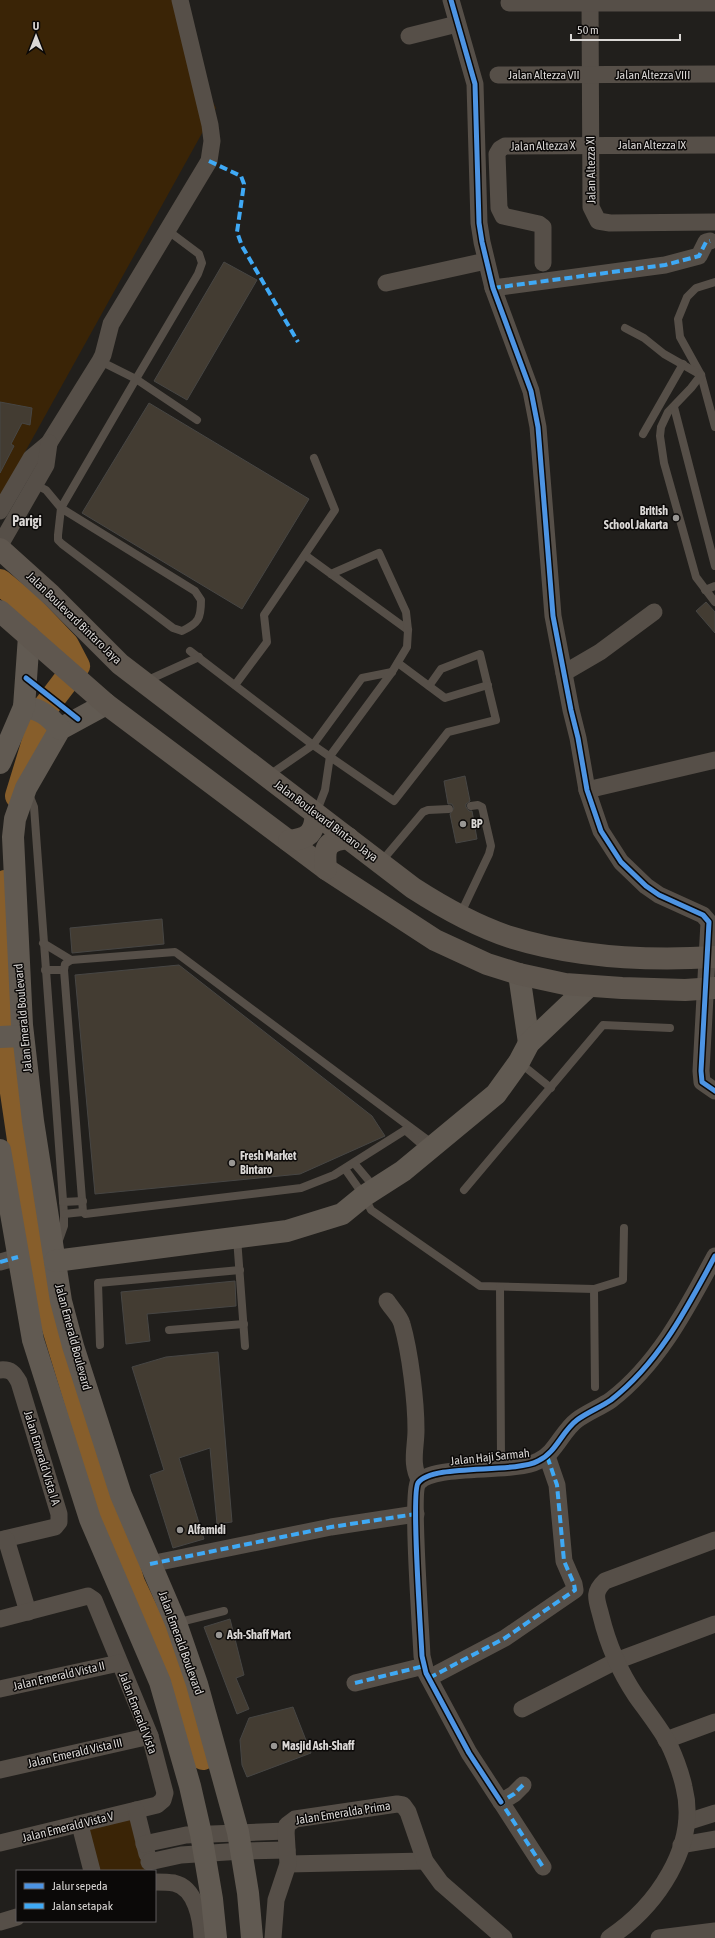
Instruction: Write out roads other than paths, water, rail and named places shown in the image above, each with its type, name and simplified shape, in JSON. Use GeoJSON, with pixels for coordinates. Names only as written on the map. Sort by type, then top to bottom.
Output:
{"type":"FeatureCollection","features":[{"type":"Feature","properties":{"kind":"main road","name":"Jalan Boulevard Bintaro Jaya"},"geometry":{"type":"LineString","coordinates":[[0,549],[52,595],[120,664],[413,888],[460,916],[511,937],[545,946],[620,957],[682,959],[715,957]]}},
{"type":"Feature","properties":{"kind":"main road"},"geometry":{"type":"LineString","coordinates":[[0,611],[106,704],[326,869],[435,940],[487,964],[519,974],[565,984],[685,990],[715,988]]}},
{"type":"Feature","properties":{"kind":"main road"},"geometry":{"type":"LineString","coordinates":[[0,763],[28,708],[28,636]]}},
{"type":"Feature","properties":{"kind":"main road"},"geometry":{"type":"LineString","coordinates":[[28,708],[44,713],[57,726],[106,704]]}},
{"type":"Feature","properties":{"kind":"main road","name":"Jalan Emerald Boulevard"},"geometry":{"type":"LineString","coordinates":[[57,726],[26,788],[15,819],[13,837],[12,1031],[33,1121],[61,1301],[73,1346],[122,1495],[176,1623],[197,1684],[240,1841],[252,1938]]}},
{"type":"Feature","properties":{"kind":"main road"},"geometry":{"type":"LineString","coordinates":[[289,841],[301,839],[309,835],[314,827],[316,814]]}},
{"type":"Feature","properties":{"kind":"main road"},"geometry":{"type":"LineString","coordinates":[[326,869],[325,855],[327,846],[335,840],[348,838]]}},
{"type":"Feature","properties":{"kind":"main road"},"geometry":{"type":"LineString","coordinates":[[519,974],[529,1043]]}},
{"type":"Feature","properties":{"kind":"main road"},"geometry":{"type":"LineString","coordinates":[[54,1257],[287,1231],[342,1214],[370,1192],[403,1171],[496,1094],[519,1062],[529,1043],[589,986]]}},
{"type":"Feature","properties":{"kind":"main road"},"geometry":{"type":"LineString","coordinates":[[0,1150],[9,1259],[90,1519],[160,1682],[190,1786],[203,1844],[216,1938]]}},
{"type":"Feature","properties":{"kind":"street"},"geometry":{"type":"LineString","coordinates":[[0,511],[9,490],[31,458],[49,443],[100,361],[111,324],[209,161],[212,141],[180,0]]}},
{"type":"Feature","properties":{"kind":"street"},"geometry":{"type":"LineString","coordinates":[[451,0],[474,84],[479,223],[486,261],[493,288],[530,391],[538,427],[552,616],[578,738],[587,790],[601,830],[621,862],[646,886],[659,895],[707,918],[710,922],[701,1071],[702,1082],[715,1091]]}},
{"type":"Feature","properties":{"kind":"street","name":"Jalan Altezza XI"},"geometry":{"type":"LineString","coordinates":[[590,2],[591,207],[598,221],[610,223],[715,222]]}},
{"type":"Feature","properties":{"kind":"street"},"geometry":{"type":"LineString","coordinates":[[509,3],[715,3]]}},
{"type":"Feature","properties":{"kind":"street"},"geometry":{"type":"LineString","coordinates":[[409,36],[457,24]]}},
{"type":"Feature","properties":{"kind":"street","name":"Jalan Altezza VIII"},"geometry":{"type":"LineString","coordinates":[[590,75],[715,74]]}},
{"type":"Feature","properties":{"kind":"street","name":"Jalan Altezza VII"},"geometry":{"type":"LineString","coordinates":[[498,76],[590,75]]}},
{"type":"Feature","properties":{"kind":"street","name":"Jalan Altezza IX"},"geometry":{"type":"LineString","coordinates":[[590,145],[715,146]]}},
{"type":"Feature","properties":{"kind":"street","name":"Jalan Altezza X"},"geometry":{"type":"LineString","coordinates":[[543,263],[543,226],[504,216],[499,208],[498,154],[500,149],[505,146],[590,145]]}},
{"type":"Feature","properties":{"kind":"street"},"geometry":{"type":"LineString","coordinates":[[493,288],[665,265],[699,256],[706,242],[710,241]]}},
{"type":"Feature","properties":{"kind":"street"},"geometry":{"type":"LineString","coordinates":[[386,282],[486,261]]}},
{"type":"Feature","properties":{"kind":"street"},"geometry":{"type":"LineString","coordinates":[[0,545],[46,465],[49,443]]}},
{"type":"Feature","properties":{"kind":"street"},"geometry":{"type":"LineString","coordinates":[[564,673],[600,652],[654,612]]}},
{"type":"Feature","properties":{"kind":"street"},"geometry":{"type":"LineString","coordinates":[[587,790],[715,760]]}},
{"type":"Feature","properties":{"kind":"street","name":"Jalan Haji Sarmah"},"geometry":{"type":"LineString","coordinates":[[420,1481],[452,1470],[530,1465],[547,1456],[577,1420],[611,1400],[658,1352],[683,1316],[715,1256]]}},
{"type":"Feature","properties":{"kind":"street"},"geometry":{"type":"LineString","coordinates":[[387,1301],[402,1323],[408,1359],[416,1430],[414,1464],[420,1481],[417,1486],[416,1514],[422,1656],[426,1672],[469,1753],[543,1867]]}},
{"type":"Feature","properties":{"kind":"street","name":"Jalan Emerald Vista I A"},"geometry":{"type":"LineString","coordinates":[[0,1370],[8,1369],[15,1374],[19,1382],[59,1514],[59,1522],[55,1527],[3,1540]]}},
{"type":"Feature","properties":{"kind":"street"},"geometry":{"type":"LineString","coordinates":[[356,1683],[426,1672],[505,1638],[575,1590],[564,1561],[557,1485],[547,1456]]}},
{"type":"Feature","properties":{"kind":"street"},"geometry":{"type":"LineString","coordinates":[[150,1564],[331,1528],[416,1514]]}},
{"type":"Feature","properties":{"kind":"street"},"geometry":{"type":"LineString","coordinates":[[0,1619],[28,1612],[3,1540]]}},
{"type":"Feature","properties":{"kind":"street"},"geometry":{"type":"LineString","coordinates":[[609,1938],[621,1930],[650,1903],[671,1872],[688,1822],[684,1787],[666,1740],[636,1695],[616,1661],[603,1624],[596,1596],[598,1587],[605,1580],[715,1540]]}},
{"type":"Feature","properties":{"kind":"street","name":"Jalan Emerald Vista"},"geometry":{"type":"LineString","coordinates":[[28,1612],[88,1596],[94,1600],[150,1736],[165,1793],[163,1800],[157,1805],[136,1810]]}},
{"type":"Feature","properties":{"kind":"street"},"geometry":{"type":"LineString","coordinates":[[522,1709],[616,1661],[715,1624]]}},
{"type":"Feature","properties":{"kind":"street","name":"Jalan Emerald Vista II"},"geometry":{"type":"LineString","coordinates":[[0,1689],[119,1663]]}},
{"type":"Feature","properties":{"kind":"street"},"geometry":{"type":"LineString","coordinates":[[666,1740],[715,1722]]}},
{"type":"Feature","properties":{"kind":"street","name":"Jalan Emerald Vista III"},"geometry":{"type":"LineString","coordinates":[[0,1770],[150,1736]]}},
{"type":"Feature","properties":{"kind":"street"},"geometry":{"type":"LineString","coordinates":[[501,1802],[514,1794],[523,1785]]}},
{"type":"Feature","properties":{"kind":"street","name":"Jalan Emeralda Prima"},"geometry":{"type":"LineString","coordinates":[[273,1938],[276,1900],[287,1857],[287,1825],[295,1819],[398,1804],[403,1805],[408,1812],[425,1861],[441,1883],[504,1938]]}},
{"type":"Feature","properties":{"kind":"street"},"geometry":{"type":"LineString","coordinates":[[136,1810],[150,1867],[181,1855],[203,1844]]}},
{"type":"Feature","properties":{"kind":"street","name":"Jalan Emerald Vista V"},"geometry":{"type":"LineString","coordinates":[[0,1843],[80,1825],[136,1810]]}},
{"type":"Feature","properties":{"kind":"street"},"geometry":{"type":"LineString","coordinates":[[688,1822],[715,1813]]}},
{"type":"Feature","properties":{"kind":"street"},"geometry":{"type":"LineString","coordinates":[[80,1825],[92,1870]]}},
{"type":"Feature","properties":{"kind":"street"},"geometry":{"type":"LineString","coordinates":[[144,1844],[177,1836],[203,1844],[240,1841],[286,1830]]}},
{"type":"Feature","properties":{"kind":"street"},"geometry":{"type":"LineString","coordinates":[[681,1845],[715,1838]]}},
{"type":"Feature","properties":{"kind":"street"},"geometry":{"type":"LineString","coordinates":[[240,1841],[287,1857],[425,1861]]}},
{"type":"Feature","properties":{"kind":"street"},"geometry":{"type":"LineString","coordinates":[[156,1882],[174,1883],[184,1887],[194,1898],[202,1938]]}},
{"type":"Feature","properties":{"kind":"street"},"geometry":{"type":"LineString","coordinates":[[0,1922],[16,1917]]}},
{"type":"Feature","properties":{"kind":"street"},"geometry":{"type":"LineString","coordinates":[[659,1938],[715,1931]]}},
{"type":"Feature","properties":{"kind":"lane"},"geometry":{"type":"LineString","coordinates":[[9,490],[36,484],[46,490],[61,508],[195,591],[201,600],[199,618],[195,625],[182,631],[173,628],[58,540],[61,508],[198,274],[202,263],[199,254],[167,230]]}},
{"type":"Feature","properties":{"kind":"lane"},"geometry":{"type":"LineString","coordinates":[[715,282],[696,288],[687,298],[678,319],[680,337],[702,375],[715,427]]}},
{"type":"Feature","properties":{"kind":"lane"},"geometry":{"type":"LineString","coordinates":[[625,328],[644,338],[664,354],[702,375]]}},
{"type":"Feature","properties":{"kind":"lane"},"geometry":{"type":"LineString","coordinates":[[100,361],[136,379],[197,420]]}},
{"type":"Feature","properties":{"kind":"lane"},"geometry":{"type":"LineString","coordinates":[[643,434],[683,364]]}},
{"type":"Feature","properties":{"kind":"lane"},"geometry":{"type":"LineString","coordinates":[[702,375],[668,412],[661,427],[660,436],[664,462],[696,577],[715,602]]}},
{"type":"Feature","properties":{"kind":"lane"},"geometry":{"type":"LineString","coordinates":[[674,407],[715,566]]}},
{"type":"Feature","properties":{"kind":"lane"},"geometry":{"type":"LineString","coordinates":[[234,684],[267,642],[264,615],[335,510],[314,458]]}},
{"type":"Feature","properties":{"kind":"lane"},"geometry":{"type":"LineString","coordinates":[[9,490],[24,505]]}},
{"type":"Feature","properties":{"kind":"lane"},"geometry":{"type":"LineString","coordinates":[[316,814],[325,790],[330,756],[392,672],[407,647],[408,630],[406,612],[379,553],[331,574]]}},
{"type":"Feature","properties":{"kind":"lane"},"geometry":{"type":"LineString","coordinates":[[306,555],[408,630]]}},
{"type":"Feature","properties":{"kind":"lane"},"geometry":{"type":"LineString","coordinates":[[705,590],[715,586]]}},
{"type":"Feature","properties":{"kind":"lane"},"geometry":{"type":"LineString","coordinates":[[190,650],[313,745],[394,801],[448,732],[496,720],[480,654],[441,669],[429,686]]}},
{"type":"Feature","properties":{"kind":"lane"},"geometry":{"type":"LineString","coordinates":[[144,682],[198,657]]}},
{"type":"Feature","properties":{"kind":"lane"},"geometry":{"type":"LineString","coordinates":[[398,663],[445,698],[488,685]]}},
{"type":"Feature","properties":{"kind":"lane"},"geometry":{"type":"LineString","coordinates":[[267,777],[313,745],[362,678],[392,672]]}},
{"type":"Feature","properties":{"kind":"lane"},"geometry":{"type":"LineString","coordinates":[[26,788],[31,796],[34,807],[64,1214],[61,1238],[54,1257]]}},
{"type":"Feature","properties":{"kind":"lane"},"geometry":{"type":"LineString","coordinates":[[460,916],[489,854],[491,846],[482,807],[478,805],[471,806]]}},
{"type":"Feature","properties":{"kind":"lane"},"geometry":{"type":"LineString","coordinates":[[380,863],[423,812],[428,810],[449,809]]}},
{"type":"Feature","properties":{"kind":"lane"},"geometry":{"type":"LineString","coordinates":[[43,942],[71,960]]}},
{"type":"Feature","properties":{"kind":"lane"},"geometry":{"type":"LineString","coordinates":[[83,1212],[64,970],[66,964],[71,960],[175,952],[431,1148]]}},
{"type":"Feature","properties":{"kind":"lane"},"geometry":{"type":"LineString","coordinates":[[45,970],[64,970]]}},
{"type":"Feature","properties":{"kind":"lane"},"geometry":{"type":"LineString","coordinates":[[464,1190],[603,1025],[670,1028]]}},
{"type":"Feature","properties":{"kind":"lane"},"geometry":{"type":"LineString","coordinates":[[519,1062],[551,1088]]}},
{"type":"Feature","properties":{"kind":"lane"},"geometry":{"type":"LineString","coordinates":[[64,1214],[83,1212],[85,1214],[301,1188],[345,1169],[408,1129]]}},
{"type":"Feature","properties":{"kind":"lane"},"geometry":{"type":"LineString","coordinates":[[354,1163],[370,1192],[371,1210],[480,1286],[594,1289],[623,1280],[624,1228]]}},
{"type":"Feature","properties":{"kind":"lane"},"geometry":{"type":"LineString","coordinates":[[345,1169],[370,1192]]}},
{"type":"Feature","properties":{"kind":"lane"},"geometry":{"type":"LineString","coordinates":[[63,1202],[83,1201]]}},
{"type":"Feature","properties":{"kind":"lane"},"geometry":{"type":"LineString","coordinates":[[237,1237],[245,1346]]}},
{"type":"Feature","properties":{"kind":"lane"},"geometry":{"type":"LineString","coordinates":[[100,1345],[98,1283],[240,1270]]}},
{"type":"Feature","properties":{"kind":"lane"},"geometry":{"type":"LineString","coordinates":[[500,1287],[501,1459]]}},
{"type":"Feature","properties":{"kind":"lane"},"geometry":{"type":"LineString","coordinates":[[594,1289],[594,1387]]}},
{"type":"Feature","properties":{"kind":"lane"},"geometry":{"type":"LineString","coordinates":[[169,1330],[244,1324]]}},
{"type":"Feature","properties":{"kind":"lane"},"geometry":{"type":"LineString","coordinates":[[176,1623],[224,1611]]}},
{"type":"Feature","properties":{"kind":"waterway"},"geometry":{"type":"LineString","coordinates":[[0,582],[27,604],[66,645],[77,666],[45,708],[18,796]]}},
{"type":"Feature","properties":{"kind":"waterway"},"geometry":{"type":"LineString","coordinates":[[5,883],[11,1079],[41,1282],[132,1583],[186,1697],[203,1757]]}},
{"type":"Feature","properties":{"kind":"place","name":"British School Jakarta"},"geometry":{"type":"Point","coordinates":[676,518]}},
{"type":"Feature","properties":{"kind":"place","name":"BP"},"geometry":{"type":"Point","coordinates":[463,824]}},
{"type":"Feature","properties":{"kind":"place","name":"Fresh Market Bintaro"},"geometry":{"type":"Point","coordinates":[232,1163]}},
{"type":"Feature","properties":{"kind":"place","name":"Alfamidi"},"geometry":{"type":"Point","coordinates":[180,1530]}},
{"type":"Feature","properties":{"kind":"place","name":"Ash-Shaff Mart"},"geometry":{"type":"Point","coordinates":[219,1635]}},
{"type":"Feature","properties":{"kind":"place","name":"Masjid Ash-Shaff"},"geometry":{"type":"Point","coordinates":[274,1746]}},
{"type":"Feature","properties":{"kind":"district","name":"Parigi"},"geometry":{"type":"Point","coordinates":[27,521]}}]}
